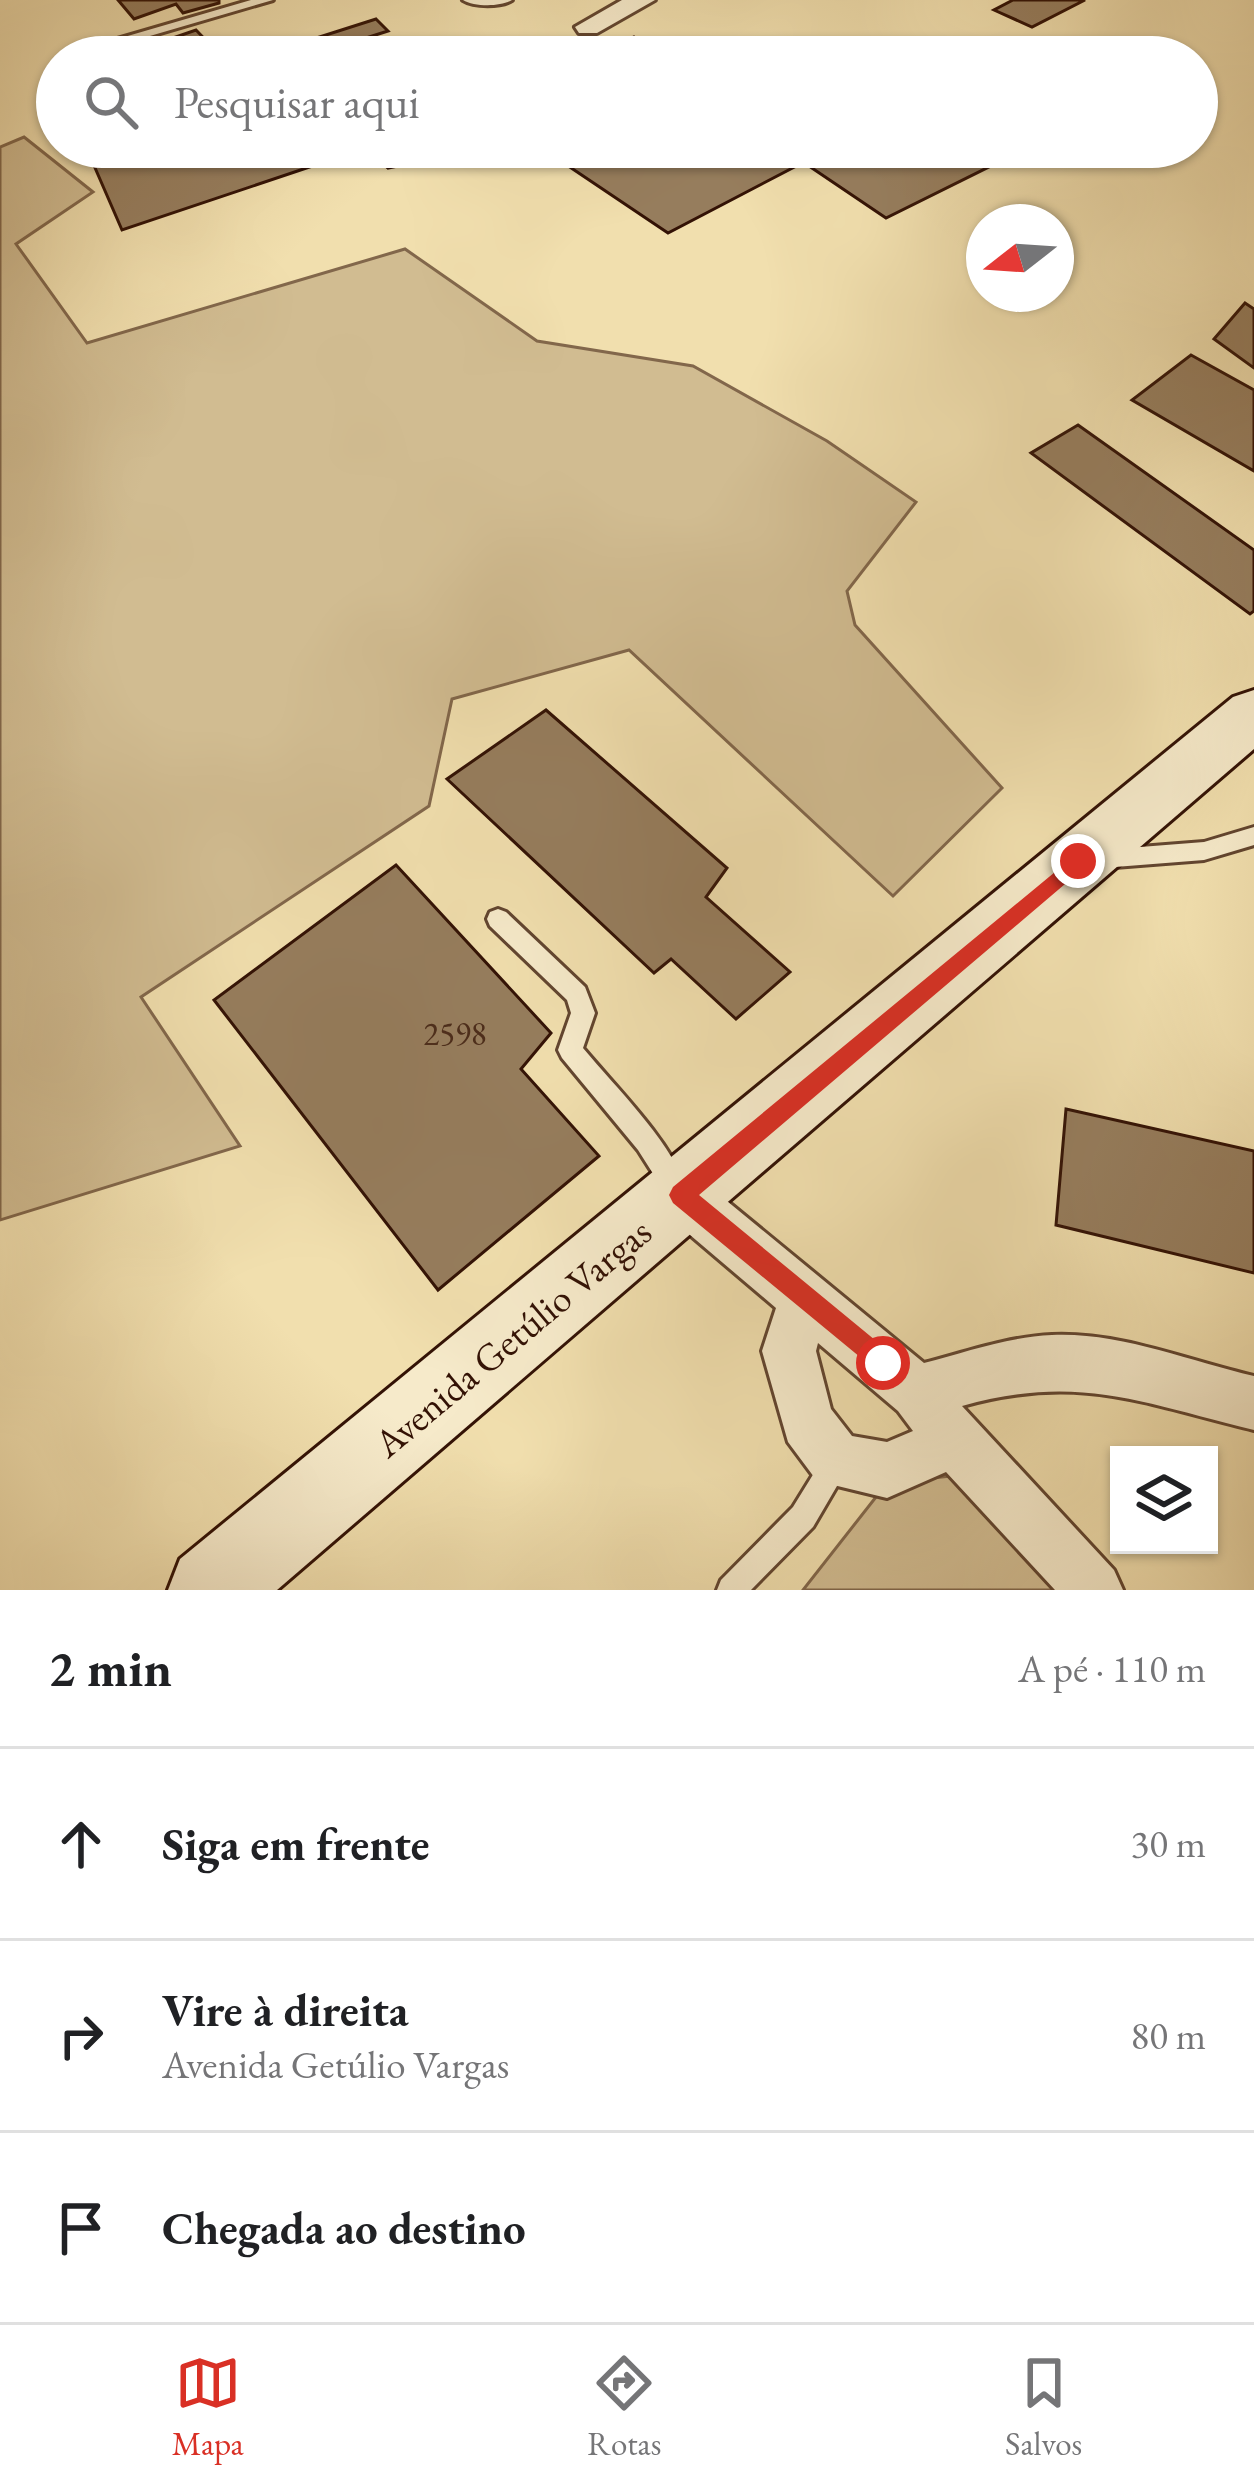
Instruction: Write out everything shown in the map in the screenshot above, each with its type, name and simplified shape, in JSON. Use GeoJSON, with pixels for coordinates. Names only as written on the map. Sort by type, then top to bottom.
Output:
{"type":"FeatureCollection","features":[{"type":"Feature","properties":{"kind":"street"},"geometry":{"type":"LineString","coordinates":[[588,28],[641,1]]}},
{"type":"Feature","properties":{"kind":"street","name":"Avenida Getúlio Vargas"},"geometry":{"type":"LineString","coordinates":[[212,1590],[1254,714]]}},
{"type":"Feature","properties":{"kind":"street"},"geometry":{"type":"LineString","coordinates":[[681,1195],[917,1392],[955,1442],[1094,1590]]}},
{"type":"Feature","properties":{"kind":"street"},"geometry":{"type":"LineString","coordinates":[[804,1302],[789,1352],[792,1368],[807,1423],[837,1461],[887,1470],[955,1442]]}},
{"type":"Feature","properties":{"kind":"street"},"geometry":{"type":"LineString","coordinates":[[917,1392],[1011,1367],[1067,1361],[1114,1367],[1254,1403]]}},
{"type":"Feature","properties":{"kind":"lane"},"geometry":{"type":"LineString","coordinates":[[137,36],[266,0]]}},
{"type":"Feature","properties":{"kind":"lane"},"geometry":{"type":"LineString","coordinates":[[470,0],[506,0]]}},
{"type":"Feature","properties":{"kind":"lane"},"geometry":{"type":"LineString","coordinates":[[1078,861],[1204,851],[1254,836]]}},
{"type":"Feature","properties":{"kind":"lane"},"geometry":{"type":"LineString","coordinates":[[498,919],[577,994],[584,1013],[570,1050],[647,1142],[681,1195]]}},
{"type":"Feature","properties":{"kind":"lane"},"geometry":{"type":"LineString","coordinates":[[731,1590],[802,1517],[837,1461]]}},
{"type":"Feature","properties":{"kind":"shaded area"},"geometry":{"type":"Polygon","coordinates":[[[24,137],[36,147],[36,168],[63,168],[93,192],[16,244],[87,343],[405,249],[537,341],[693,366],[827,441],[916,502],[847,591],[855,625],[1002,788],[893,896],[629,650],[452,699],[429,806],[141,997],[240,1146],[0,1220],[0,147],[24,137]]]}},
{"type":"Feature","properties":{"kind":"shaded area"},"geometry":{"type":"Polygon","coordinates":[[[960,1475],[1065,1590],[803,1590],[887,1483],[960,1475]]]}},
{"type":"Feature","properties":{"kind":"building"},"geometry":{"type":"Polygon","coordinates":[[[118,0],[219,3],[183,13],[176,4],[134,19],[118,0]]]}},
{"type":"Feature","properties":{"kind":"building"},"geometry":{"type":"Polygon","coordinates":[[[1013,0],[1085,0],[1032,27],[994,10],[1013,0]]]}},
{"type":"Feature","properties":{"kind":"building"},"geometry":{"type":"Polygon","coordinates":[[[376,19],[388,31],[372,36],[323,36],[376,19]]]}},
{"type":"Feature","properties":{"kind":"building"},"geometry":{"type":"Polygon","coordinates":[[[95,168],[306,168],[122,230],[95,168]]]}},
{"type":"Feature","properties":{"kind":"building"},"geometry":{"type":"Polygon","coordinates":[[[571,168],[792,168],[668,233],[571,168]]]}},
{"type":"Feature","properties":{"kind":"building"},"geometry":{"type":"Polygon","coordinates":[[[812,168],[987,168],[886,218],[812,168]]]}},
{"type":"Feature","properties":{"kind":"building"},"geometry":{"type":"Polygon","coordinates":[[[1245,303],[1254,309],[1254,368],[1214,339],[1245,303]]]}},
{"type":"Feature","properties":{"kind":"building"},"geometry":{"type":"Polygon","coordinates":[[[1191,355],[1254,390],[1254,471],[1132,400],[1191,355]]]}},
{"type":"Feature","properties":{"kind":"building"},"geometry":{"type":"Polygon","coordinates":[[[1078,425],[1254,550],[1254,611],[1250,614],[1031,453],[1078,425]]]}},
{"type":"Feature","properties":{"kind":"building"},"geometry":{"type":"Polygon","coordinates":[[[546,710],[727,868],[706,897],[790,972],[736,1019],[671,959],[654,973],[447,779],[546,710]]]}},
{"type":"Feature","properties":{"kind":"building"},"geometry":{"type":"Polygon","coordinates":[[[396,865],[551,1033],[521,1069],[599,1156],[438,1290],[214,1000],[396,865]]]}},
{"type":"Feature","properties":{"kind":"building"},"geometry":{"type":"Polygon","coordinates":[[[1066,1109],[1254,1151],[1254,1273],[1056,1225],[1066,1109]]]}},
{"type":"Feature","properties":{"kind":"route"},"geometry":{"type":"LineString","coordinates":[[883,1363],[804,1302],[681,1195],[1078,861]]}}]}
